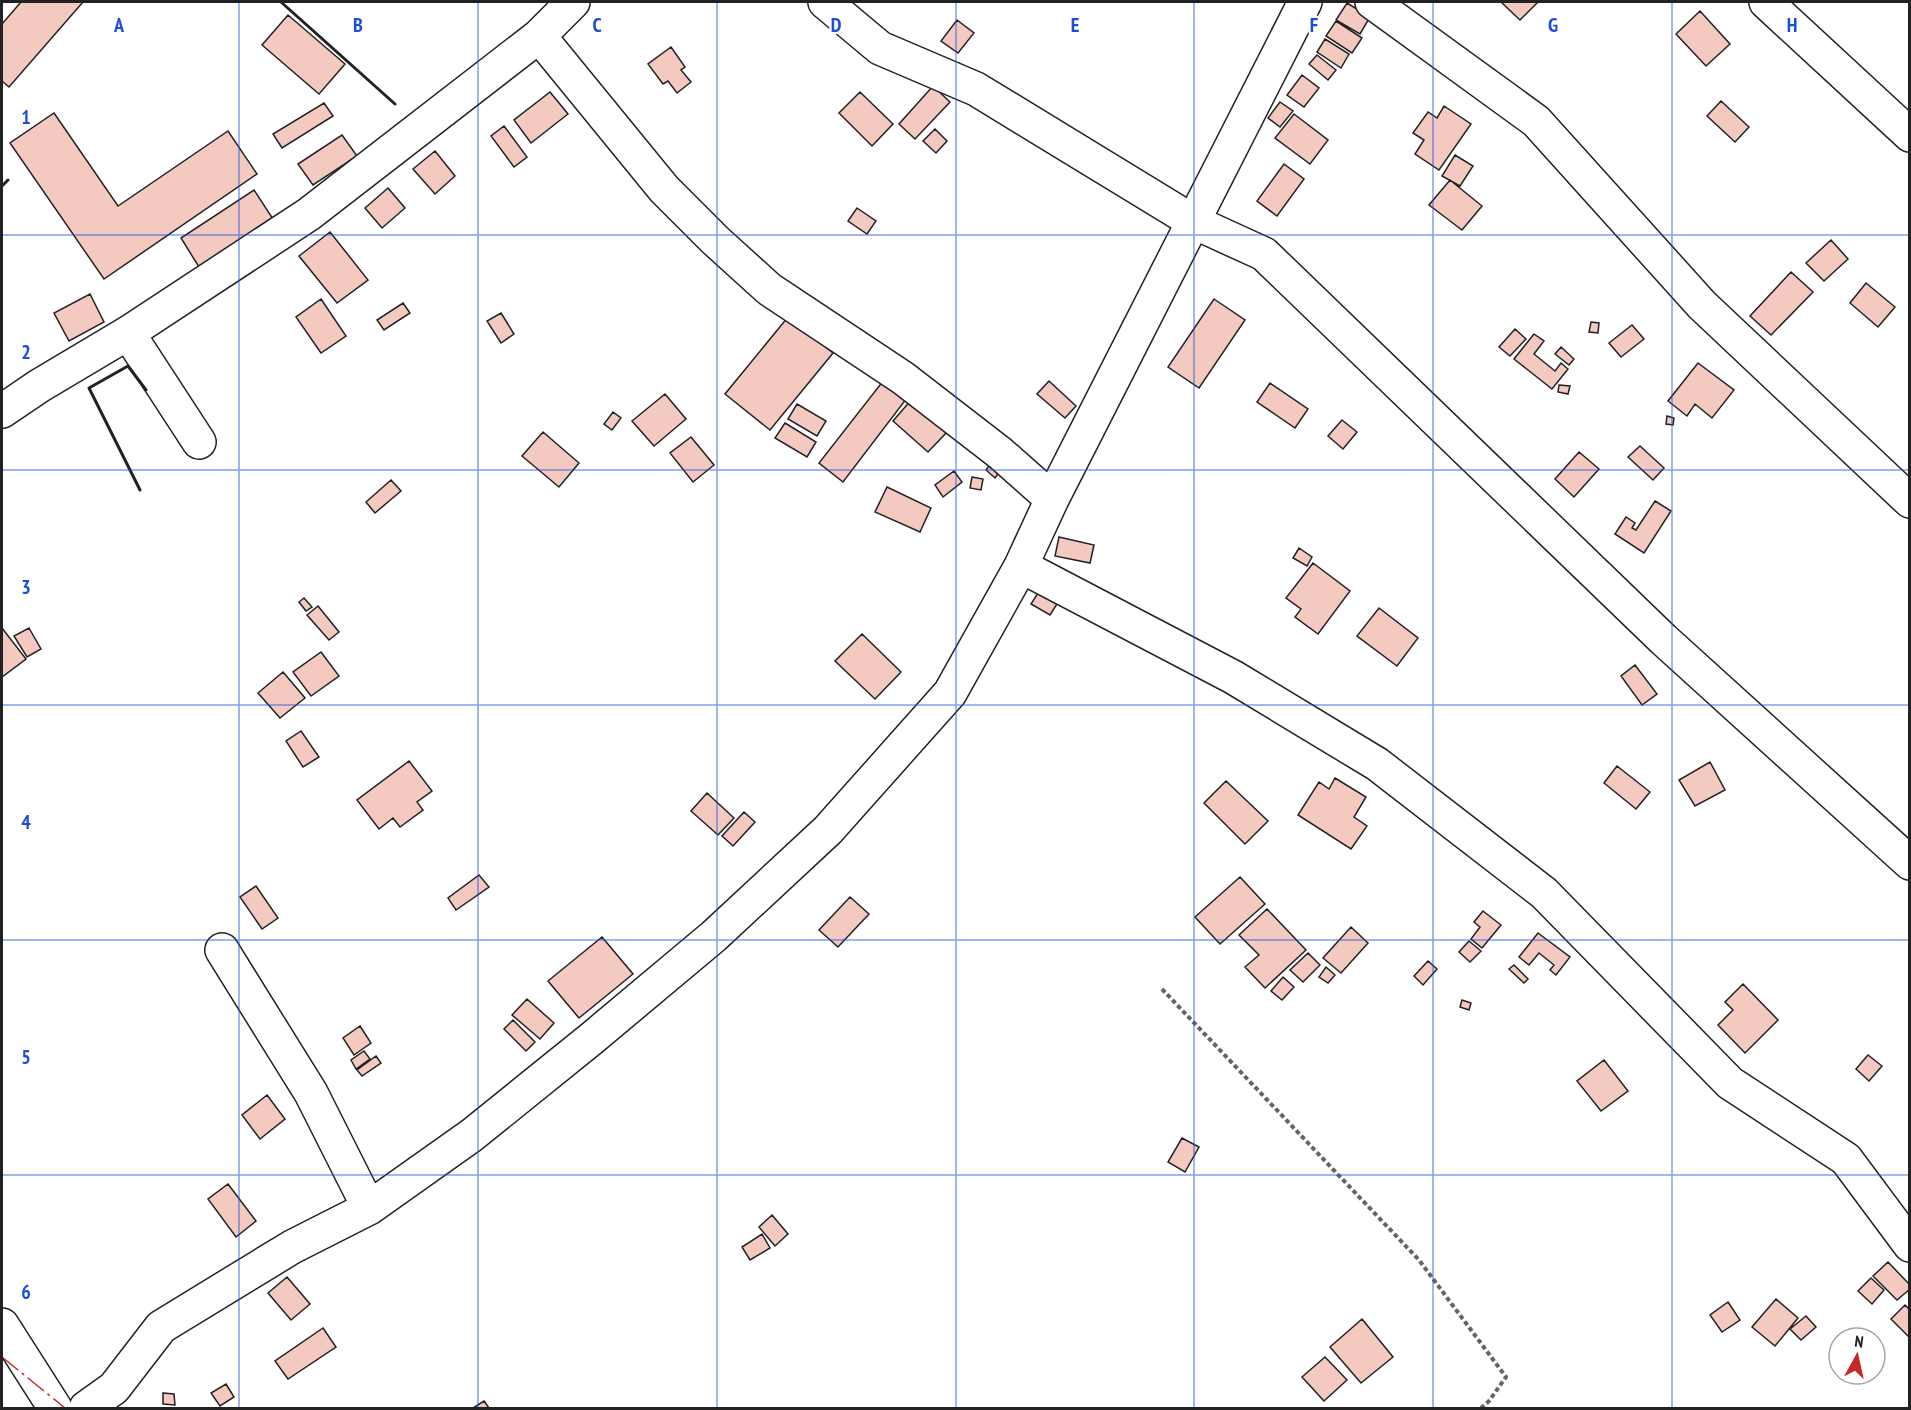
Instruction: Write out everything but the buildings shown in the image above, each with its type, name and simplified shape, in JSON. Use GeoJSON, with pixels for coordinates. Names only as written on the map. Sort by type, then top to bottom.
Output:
{"type":"FeatureCollection","features":[{"type":"Feature","properties":{"kind":"main road"},"geometry":{"type":"LineString","coordinates":[[2,411],[128,333],[309,214],[455,104],[539,36],[573,2]]}},
{"type":"Feature","properties":{"kind":"main road"},"geometry":{"type":"LineString","coordinates":[[825,2],[880,48],[976,89],[1194,222],[1264,254],[1663,639],[1910,863]]}},
{"type":"Feature","properties":{"kind":"main road"},"geometry":{"type":"LineString","coordinates":[[86,1408],[114,1388],[161,1327],[292,1247],[369,1208],[472,1135],[591,1039],[714,936],[828,830],[950,693],[1021,566],[1052,499],[1305,2]]}},
{"type":"Feature","properties":{"kind":"main road"},"geometry":{"type":"LineString","coordinates":[[1372,2],[1536,121],[1702,305],[1910,501]]}},
{"type":"Feature","properties":{"kind":"main road"},"geometry":{"type":"LineString","coordinates":[[1766,2],[1864,90],[1910,135]]}},
{"type":"Feature","properties":{"kind":"main road"},"geometry":{"type":"LineString","coordinates":[[539,36],[664,189],[769,289],[903,378],[1000,453],[1052,499]]}},
{"type":"Feature","properties":{"kind":"main road"},"geometry":{"type":"LineString","coordinates":[[128,333],[199,442]]}},
{"type":"Feature","properties":{"kind":"main road"},"geometry":{"type":"LineString","coordinates":[[1021,566],[1233,677],[1377,764],[1544,893],[1730,1083],[1846,1159],[1910,1245]]}},
{"type":"Feature","properties":{"kind":"main road"},"geometry":{"type":"LineString","coordinates":[[222,950],[311,1093],[369,1208]]}},
{"type":"Feature","properties":{"kind":"main road"},"geometry":{"type":"LineString","coordinates":[[2,1325],[55,1408]]}},
{"type":"Feature","properties":{"kind":"path"},"geometry":{"type":"LineString","coordinates":[[1162,989],[1419,1260],[1506,1377],[1489,1401],[1481,1408]]}},
{"type":"Feature","properties":{"kind":"wall"},"geometry":{"type":"LineString","coordinates":[[281,2],[395,104]]}},
{"type":"Feature","properties":{"kind":"wall"},"geometry":{"type":"LineString","coordinates":[[2,186],[8,180]]}},
{"type":"Feature","properties":{"kind":"wall"},"geometry":{"type":"LineString","coordinates":[[140,490],[89,388],[128,366],[146,390]]}},
{"type":"Feature","properties":{"kind":"power"},"geometry":{"type":"LineString","coordinates":[[2,1357],[65,1408]]}}]}
